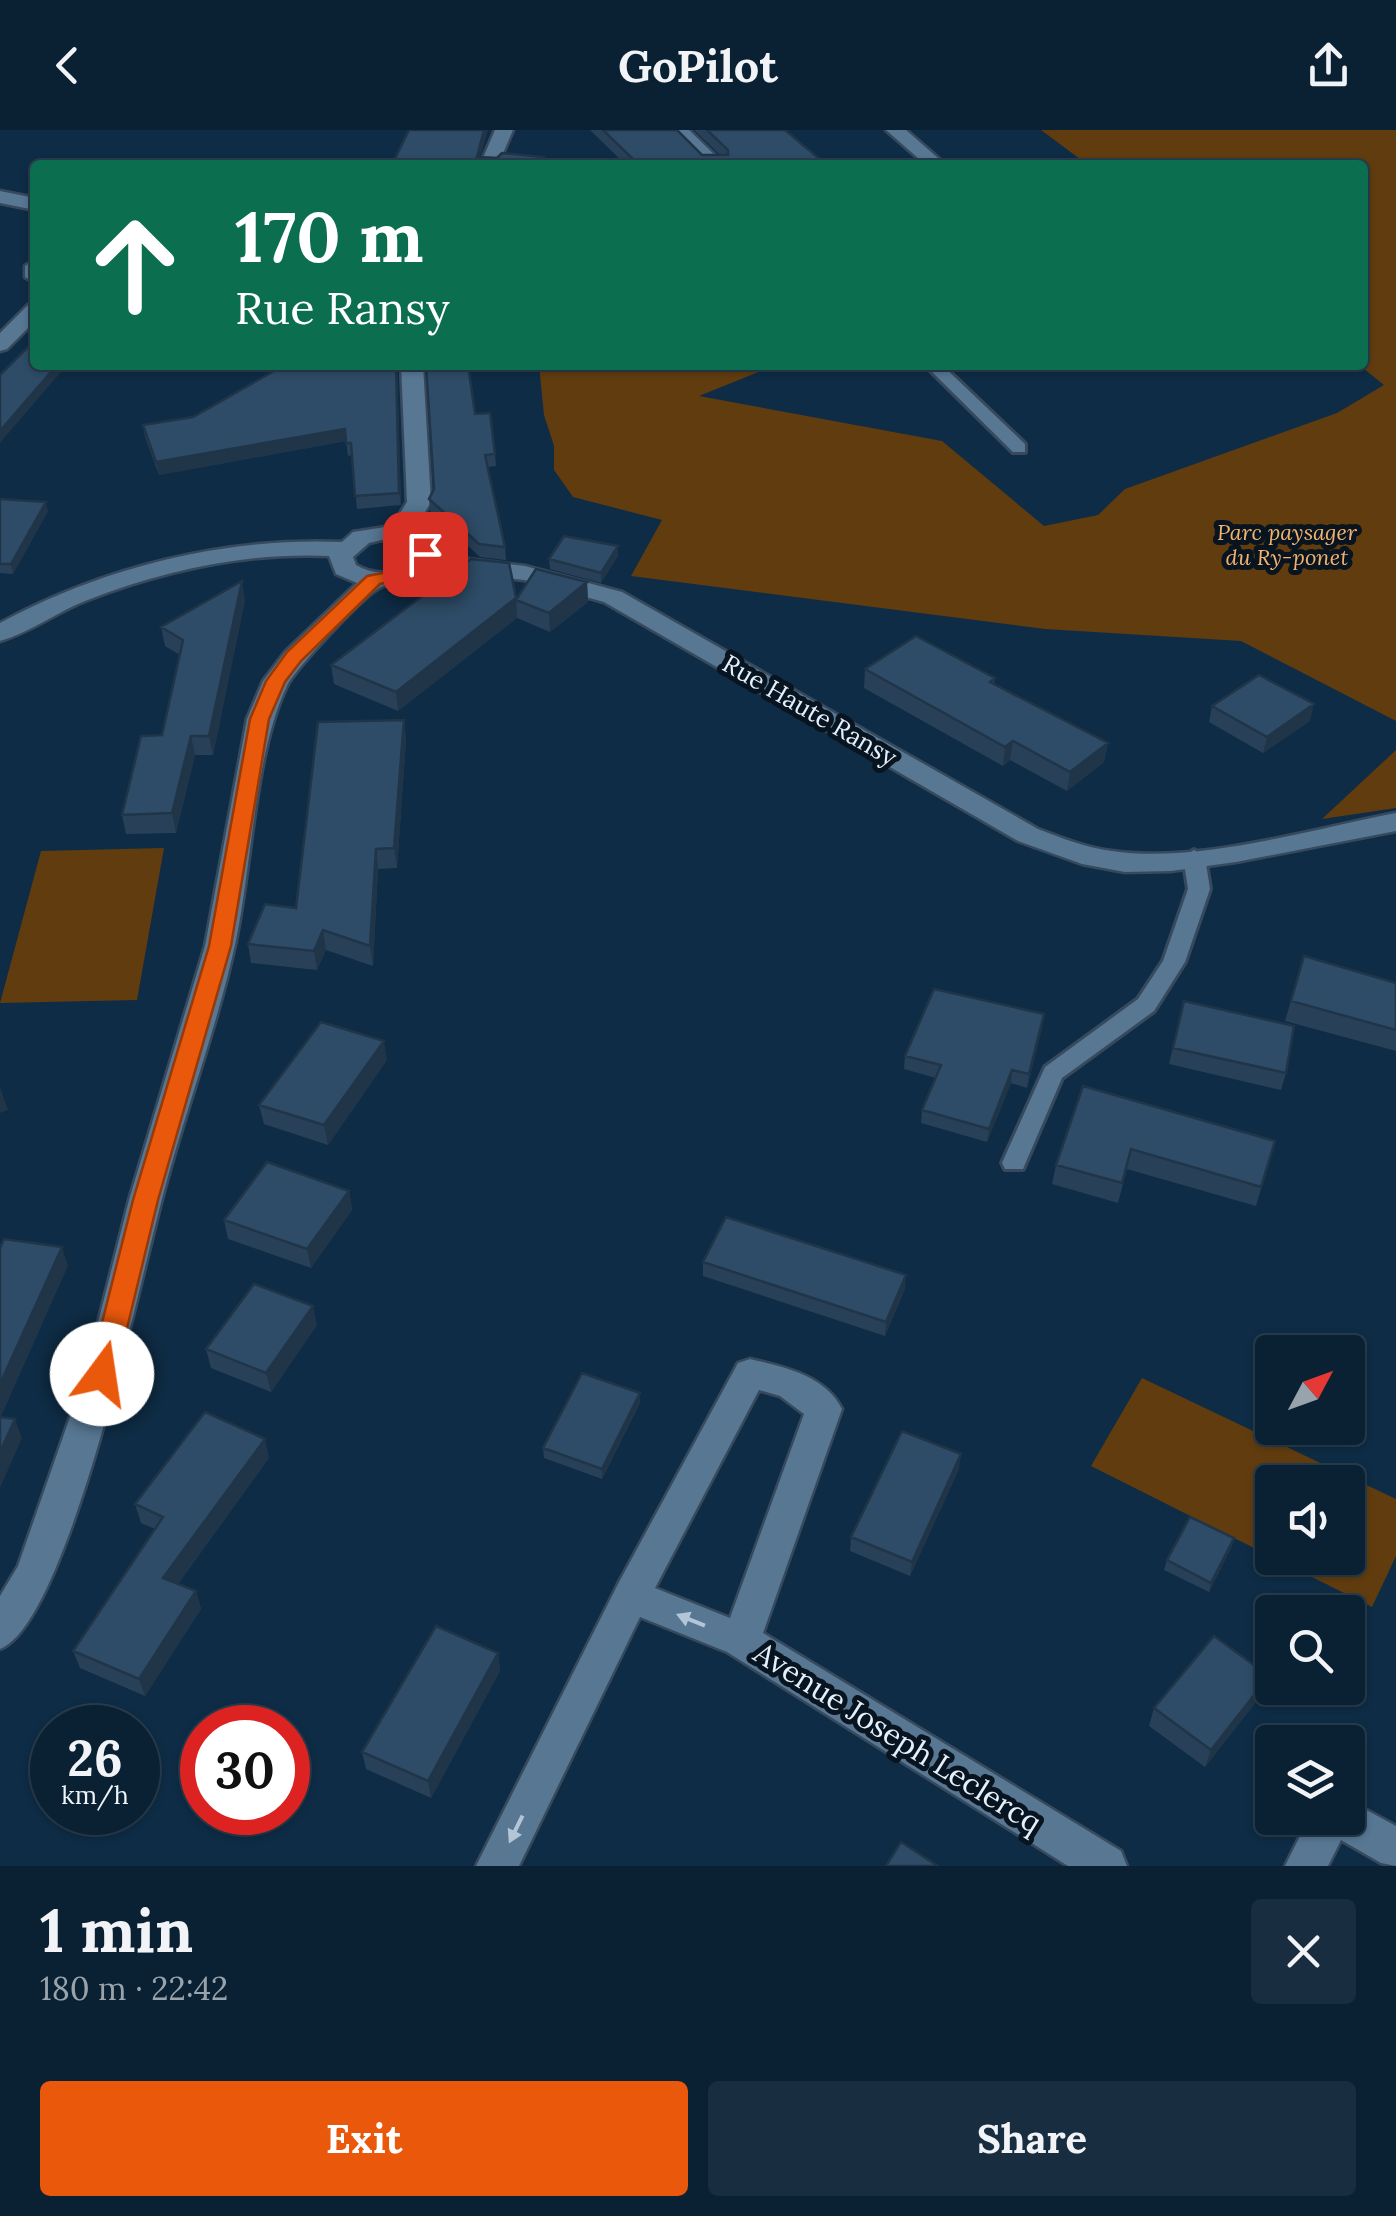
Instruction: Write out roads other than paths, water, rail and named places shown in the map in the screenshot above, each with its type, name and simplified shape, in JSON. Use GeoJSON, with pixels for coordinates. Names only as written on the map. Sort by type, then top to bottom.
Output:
{"type":"FeatureCollection","features":[{"type":"Feature","properties":{"kind":"street"},"geometry":{"type":"LineString","coordinates":[[491,160],[504,130]]}},
{"type":"Feature","properties":{"kind":"street"},"geometry":{"type":"LineString","coordinates":[[678,130],[711,160]]}},
{"type":"Feature","properties":{"kind":"street"},"geometry":{"type":"LineString","coordinates":[[895,130],[931,160]]}},
{"type":"Feature","properties":{"kind":"street"},"geometry":{"type":"LineString","coordinates":[[0,197],[30,203]]}},
{"type":"Feature","properties":{"kind":"street"},"geometry":{"type":"LineString","coordinates":[[0,345],[30,314]]}},
{"type":"Feature","properties":{"kind":"street"},"geometry":{"type":"LineString","coordinates":[[398,533],[409,523],[418,502],[412,370]]}},
{"type":"Feature","properties":{"kind":"street"},"geometry":{"type":"LineString","coordinates":[[398,533],[423,546],[423,561],[410,573],[374,580],[345,569],[341,556],[344,549],[361,537],[398,533]]}},
{"type":"Feature","properties":{"kind":"street"},"geometry":{"type":"LineString","coordinates":[[5,625],[111,584],[219,554],[284,547],[344,549]]}},
{"type":"Feature","properties":{"kind":"street","name":"Rue Haute Ransy"},"geometry":{"type":"LineString","coordinates":[[423,561],[525,573],[613,597],[1028,836],[1081,856],[1137,863],[1194,858],[1396,822]]}},
{"type":"Feature","properties":{"kind":"street"},"geometry":{"type":"LineString","coordinates":[[0,1632],[35,1572],[102,1374],[145,1200],[220,946],[260,719],[276,681],[294,656],[374,580]]}},
{"type":"Feature","properties":{"kind":"street","name":"Avenue Joseph Leclercq"},"geometry":{"type":"LineString","coordinates":[[498,1866],[631,1596],[750,1373],[791,1384],[824,1409],[741,1640]]}},
{"type":"Feature","properties":{"kind":"street","name":"Avenue Joseph Leclercq"},"geometry":{"type":"LineString","coordinates":[[631,1596],[741,1640],[1106,1866]]}},
{"type":"Feature","properties":{"kind":"street"},"geometry":{"type":"LineString","coordinates":[[1365,1831],[1396,1849]]}},
{"type":"Feature","properties":{"kind":"street"},"geometry":{"type":"LineString","coordinates":[[1306,1866],[1322,1835]]}},
{"type":"Feature","properties":{"kind":"lane"},"geometry":{"type":"LineString","coordinates":[[938,370],[1018,448]]}},
{"type":"Feature","properties":{"kind":"lane"},"geometry":{"type":"LineString","coordinates":[[1014,1163],[1052,1074],[1146,1005],[1174,962],[1199,889],[1194,858]]}},
{"type":"Feature","properties":{"kind":"park label","name":"Parc paysager du Ry-ponet"},"geometry":{"type":"Point","coordinates":[1287,545]}}]}
